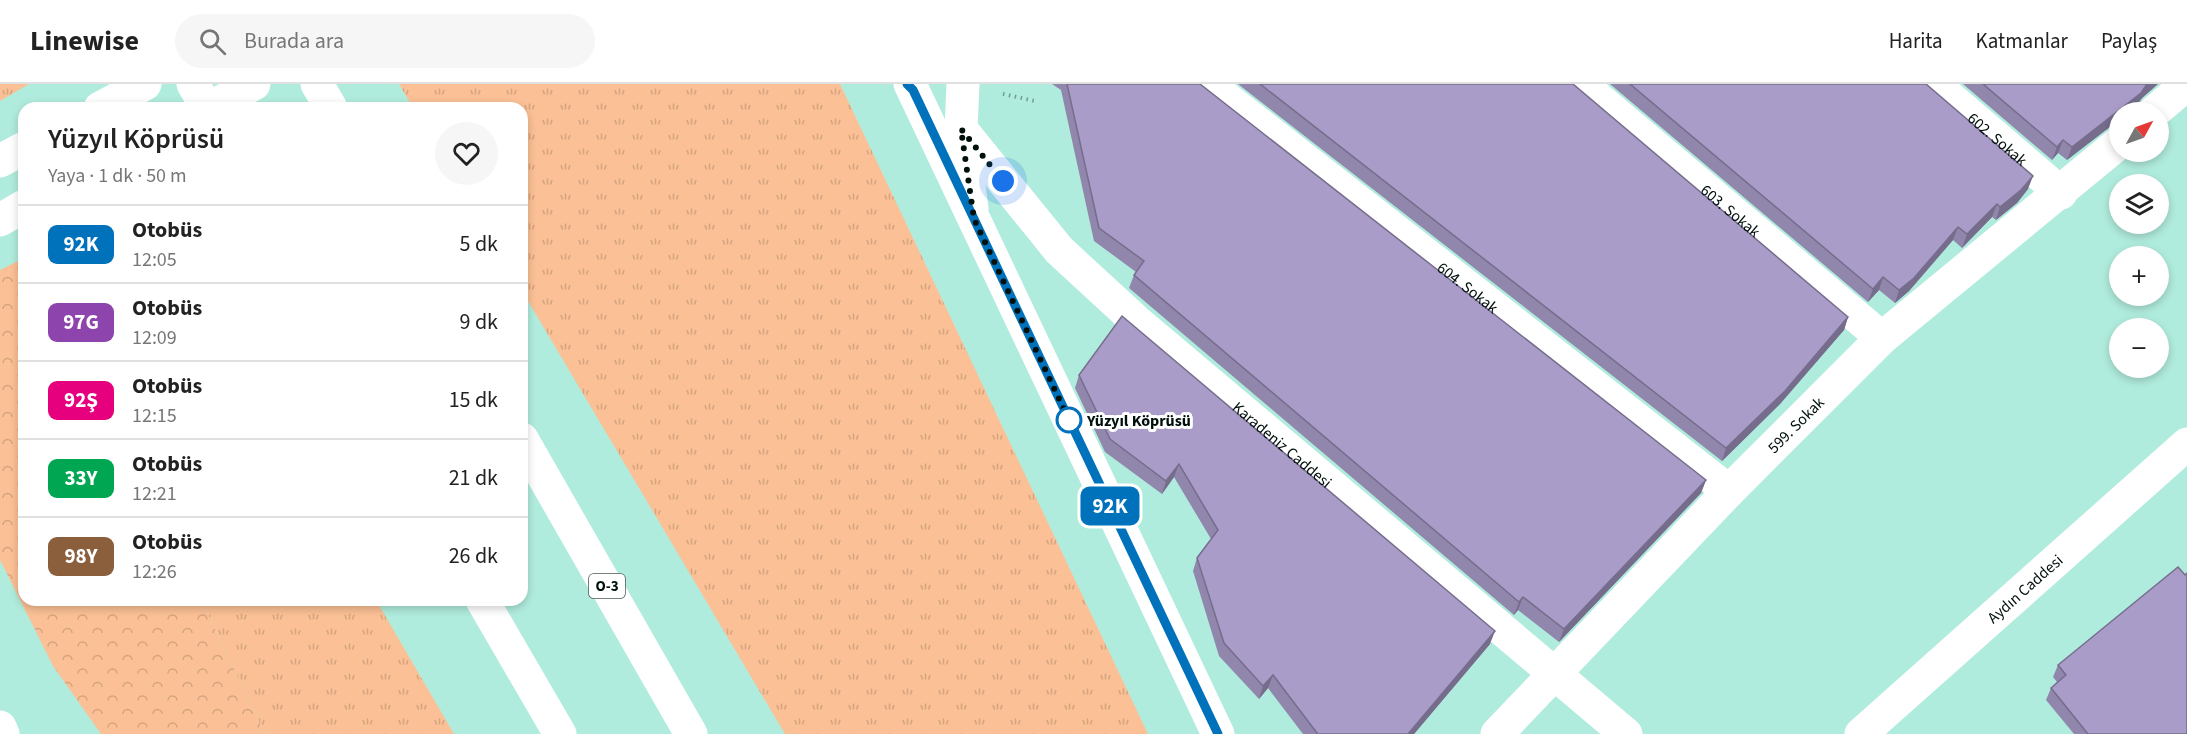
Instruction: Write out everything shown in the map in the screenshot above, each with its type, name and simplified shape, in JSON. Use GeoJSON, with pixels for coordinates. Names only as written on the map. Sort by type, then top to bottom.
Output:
{"type":"FeatureCollection","features":[{"type":"Feature","properties":{"kind":"main road"},"geometry":{"type":"LineString","coordinates":[[112,102],[146,84]]}},
{"type":"Feature","properties":{"kind":"main road"},"geometry":{"type":"LineString","coordinates":[[193,84],[204,102]]}},
{"type":"Feature","properties":{"kind":"main road"},"geometry":{"type":"LineString","coordinates":[[220,102],[254,84]]}},
{"type":"Feature","properties":{"kind":"main road"},"geometry":{"type":"LineString","coordinates":[[317,84],[328,102]]}},
{"type":"Feature","properties":{"kind":"main road"},"geometry":{"type":"LineString","coordinates":[[963,84],[961,129],[974,219]]}},
{"type":"Feature","properties":{"kind":"main road","name":"604. Sokak"},"geometry":{"type":"LineString","coordinates":[[1208,84],[1729,491]]}},
{"type":"Feature","properties":{"kind":"main road","name":"603. Sokak"},"geometry":{"type":"LineString","coordinates":[[1581,84],[1882,338]]}},
{"type":"Feature","properties":{"kind":"main road","name":"602. Sokak"},"geometry":{"type":"LineString","coordinates":[[1934,84],[2061,193]]}},
{"type":"Feature","properties":{"kind":"main road"},"geometry":{"type":"LineString","coordinates":[[2166,102],[2187,84]]}},
{"type":"Feature","properties":{"kind":"main road"},"geometry":{"type":"LineString","coordinates":[[910,86],[1218,734]]}},
{"type":"Feature","properties":{"kind":"main road","name":"Karadeniz Caddesi"},"geometry":{"type":"LineString","coordinates":[[961,129],[1059,250],[1135,320],[1626,734]]}},
{"type":"Feature","properties":{"kind":"main road","name":"599. Sokak"},"geometry":{"type":"LineString","coordinates":[[1497,734],[1729,491],[1882,338],[2109,152]]}},
{"type":"Feature","properties":{"kind":"main road"},"geometry":{"type":"LineString","coordinates":[[0,220],[18,210]]}},
{"type":"Feature","properties":{"kind":"main road","name":"Aydın Caddesi"},"geometry":{"type":"LineString","coordinates":[[1861,734],[2187,444]]}},
{"type":"Feature","properties":{"kind":"main road","name":"O-3"},"geometry":{"type":"LineString","coordinates":[[528,450],[691,734]]}},
{"type":"Feature","properties":{"kind":"main road"},"geometry":{"type":"LineString","coordinates":[[485,606],[560,734]]}},
{"type":"Feature","properties":{"kind":"main road"},"geometry":{"type":"LineString","coordinates":[[0,727],[3,734]]}},
{"type":"Feature","properties":{"kind":"green space"},"geometry":{"type":"Polygon","coordinates":[[[0,84],[29,84],[0,101],[0,84]]]}},
{"type":"Feature","properties":{"kind":"green space"},"geometry":{"type":"Polygon","coordinates":[[[399,84],[840,84],[1148,734],[785,734],[528,301],[528,102],[410,102],[399,84]]]}},
{"type":"Feature","properties":{"kind":"green space"},"geometry":{"type":"Polygon","coordinates":[[[18,261],[18,596],[0,560],[0,270],[18,261]]]}},
{"type":"Feature","properties":{"kind":"green space"},"geometry":{"type":"Polygon","coordinates":[[[23,606],[204,606],[265,734],[101,734],[53,666],[23,606]]]}},
{"type":"Feature","properties":{"kind":"green space"},"geometry":{"type":"Polygon","coordinates":[[[204,606],[379,606],[454,734],[265,734],[204,606]]]}},
{"type":"Feature","properties":{"kind":"building"},"geometry":{"type":"Polygon","coordinates":[[[1067,84],[1200,84],[1706,480],[1564,629],[1523,597],[1519,602],[1134,275],[1144,261],[1099,228],[1067,84]]]}},
{"type":"Feature","properties":{"kind":"building"},"geometry":{"type":"Polygon","coordinates":[[[1260,84],[1573,84],[1848,317],[1785,391],[1726,448],[1260,84]]]}},
{"type":"Feature","properties":{"kind":"building"},"geometry":{"type":"Polygon","coordinates":[[[1630,84],[1926,84],[2033,176],[2021,190],[2000,207],[1997,204],[1967,234],[1958,227],[1914,278],[1899,290],[1883,277],[1873,289],[1630,84]]]}},
{"type":"Feature","properties":{"kind":"building"},"geometry":{"type":"Polygon","coordinates":[[[1983,84],[2147,84],[2141,93],[2130,102],[2109,102],[2109,118],[2072,147],[2063,140],[2057,147],[1983,84]]]}},
{"type":"Feature","properties":{"kind":"building"},"geometry":{"type":"Polygon","coordinates":[[[1122,316],[1495,631],[1408,734],[1317,734],[1273,675],[1263,686],[1224,643],[1197,558],[1218,530],[1179,464],[1166,481],[1110,439],[1079,375],[1122,316]]]}},
{"type":"Feature","properties":{"kind":"building"},"geometry":{"type":"Polygon","coordinates":[[[2178,567],[2185,575],[2187,573],[2187,734],[2088,734],[2051,688],[2066,675],[2058,665],[2178,567]]]}},
{"type":"Feature","properties":{"kind":"bus line","name":"92K"},"geometry":{"type":"LineString","coordinates":[[907,84],[913,90],[1218,734]]}},
{"type":"Feature","properties":{"kind":"place","name":"Yüzyıl Köprüsü"},"geometry":{"type":"Point","coordinates":[1069,420]}},
{"type":"Feature","properties":{"kind":"route"},"geometry":{"type":"LineString","coordinates":[[1003,181],[961,129],[974,219],[1069,420]]}}]}
